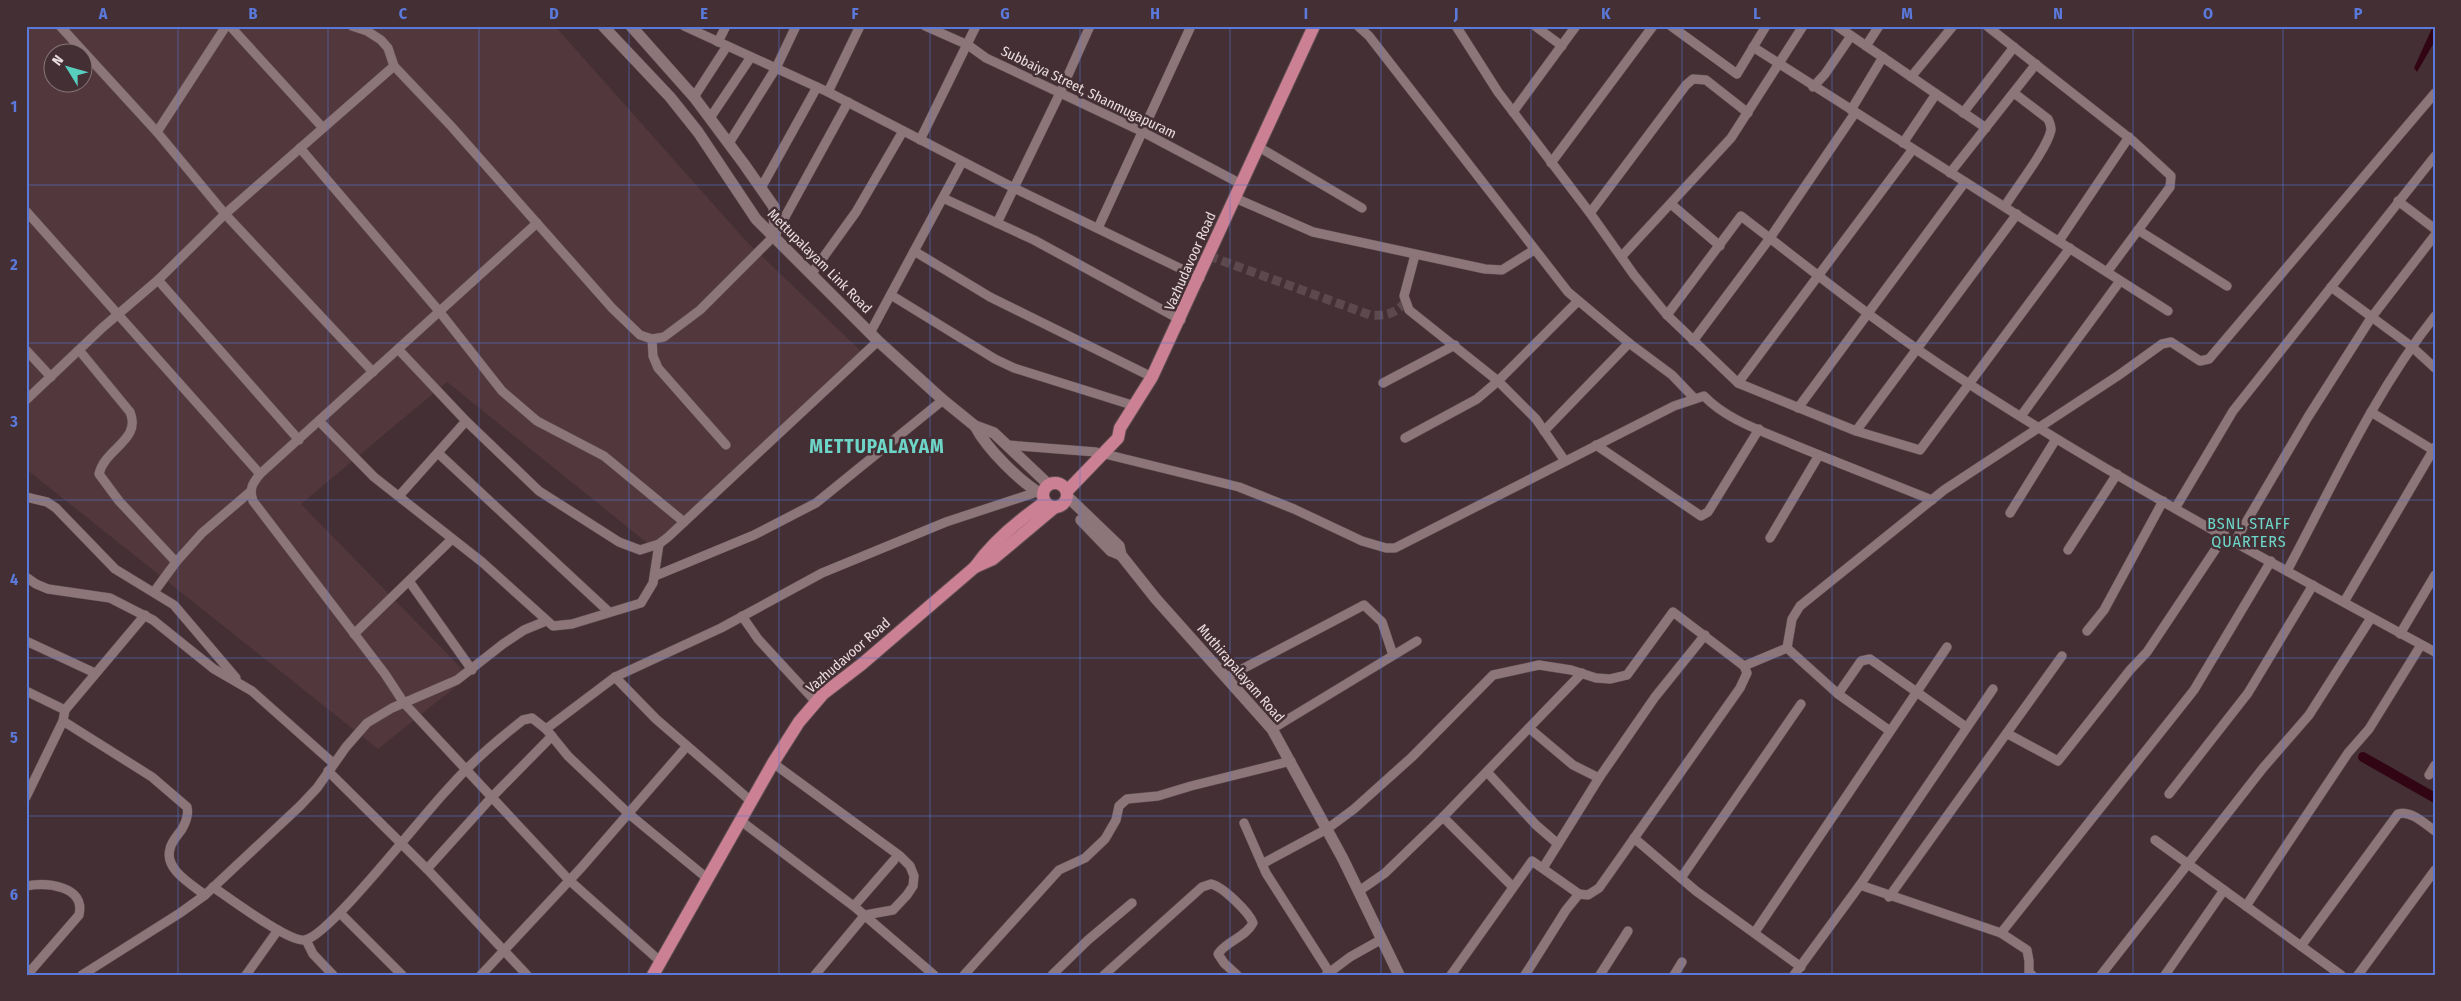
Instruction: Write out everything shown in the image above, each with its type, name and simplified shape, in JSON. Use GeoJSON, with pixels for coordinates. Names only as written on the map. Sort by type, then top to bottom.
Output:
{"type":"FeatureCollection","features":[{"type":"Feature","properties":{"kind":"main road","name":"Vazhudavoor Road"},"geometry":{"type":"LineString","coordinates":[[657,971],[773,763],[799,722],[816,702],[975,567],[993,559],[1100,453],[1110,434],[1120,428],[1152,377],[1181,320],[1257,146],[1314,26]]}},
{"type":"Feature","properties":{"kind":"street"},"geometry":{"type":"LineString","coordinates":[[60,26],[157,132],[226,214],[372,372]]}},
{"type":"Feature","properties":{"kind":"street"},"geometry":{"type":"LineString","coordinates":[[157,132],[226,26]]}},
{"type":"Feature","properties":{"kind":"street"},"geometry":{"type":"LineString","coordinates":[[230,26],[323,128]]}},
{"type":"Feature","properties":{"kind":"street"},"geometry":{"type":"LineString","coordinates":[[352,26],[367,31],[381,40],[388,48],[394,66],[620,316],[640,335],[652,338],[664,336],[700,310],[775,235],[848,102]]}},
{"type":"Feature","properties":{"kind":"street","name":"Mettupalayam Link Road"},"geometry":{"type":"LineString","coordinates":[[603,26],[670,97],[698,132],[756,219],[775,235],[874,337],[943,400],[975,426],[994,433],[1055,496]]}},
{"type":"Feature","properties":{"kind":"street"},"geometry":{"type":"LineString","coordinates":[[631,26],[694,97],[761,188],[774,207],[775,235]]}},
{"type":"Feature","properties":{"kind":"street"},"geometry":{"type":"LineString","coordinates":[[684,26],[828,92],[962,162],[1200,278]]}},
{"type":"Feature","properties":{"kind":"street"},"geometry":{"type":"LineString","coordinates":[[718,42],[726,26]]}},
{"type":"Feature","properties":{"kind":"street"},"geometry":{"type":"LineString","coordinates":[[729,143],[776,68],[796,26]]}},
{"type":"Feature","properties":{"kind":"street"},"geometry":{"type":"LineString","coordinates":[[828,92],[860,26]]}},
{"type":"Feature","properties":{"kind":"street","name":"Subbaiya Street, Shanmugapuram"},"geometry":{"type":"LineString","coordinates":[[925,26],[968,45],[986,58],[1143,132],[1241,184]]}},
{"type":"Feature","properties":{"kind":"street"},"geometry":{"type":"LineString","coordinates":[[920,140],[976,26]]}},
{"type":"Feature","properties":{"kind":"street"},"geometry":{"type":"LineString","coordinates":[[997,223],[1090,26]]}},
{"type":"Feature","properties":{"kind":"street"},"geometry":{"type":"LineString","coordinates":[[1098,228],[1191,26]]}},
{"type":"Feature","properties":{"kind":"street"},"geometry":{"type":"LineString","coordinates":[[1358,26],[1369,36],[1568,292],[1629,343],[1672,375],[1694,398]]}},
{"type":"Feature","properties":{"kind":"street"},"geometry":{"type":"LineString","coordinates":[[1456,26],[1481,68],[1513,112],[1667,315],[1738,383],[1856,431],[1920,450],[2070,248]]}},
{"type":"Feature","properties":{"kind":"street"},"geometry":{"type":"LineString","coordinates":[[1535,26],[1562,46]]}},
{"type":"Feature","properties":{"kind":"street"},"geometry":{"type":"LineString","coordinates":[[1513,112],[1576,26]]}},
{"type":"Feature","properties":{"kind":"street"},"geometry":{"type":"LineString","coordinates":[[1552,163],[1653,26]]}},
{"type":"Feature","properties":{"kind":"street"},"geometry":{"type":"LineString","coordinates":[[1671,26],[1737,74],[1766,26]]}},
{"type":"Feature","properties":{"kind":"street"},"geometry":{"type":"LineString","coordinates":[[1622,256],[1731,138],[1803,26]]}},
{"type":"Feature","properties":{"kind":"street"},"geometry":{"type":"LineString","coordinates":[[1837,26],[1986,128]]}},
{"type":"Feature","properties":{"kind":"street"},"geometry":{"type":"LineString","coordinates":[[1866,46],[1878,26]]}},
{"type":"Feature","properties":{"kind":"street"},"geometry":{"type":"LineString","coordinates":[[1911,77],[1953,26]]}},
{"type":"Feature","properties":{"kind":"street"},"geometry":{"type":"LineString","coordinates":[[1987,26],[2129,137],[2168,170],[2172,180],[2170,187],[2107,272]]}},
{"type":"Feature","properties":{"kind":"street"},"geometry":{"type":"LineString","coordinates":[[1813,87],[1825,74],[1851,36]]}},
{"type":"Feature","properties":{"kind":"street"},"geometry":{"type":"LineString","coordinates":[[694,97],[727,46]]}},
{"type":"Feature","properties":{"kind":"street"},"geometry":{"type":"LineString","coordinates":[[1753,47],[1813,87],[2005,206],[2168,311]]}},
{"type":"Feature","properties":{"kind":"street"},"geometry":{"type":"LineString","coordinates":[[1963,113],[2014,47]]}},
{"type":"Feature","properties":{"kind":"street"},"geometry":{"type":"LineString","coordinates":[[710,118],[751,57]]}},
{"type":"Feature","properties":{"kind":"street"},"geometry":{"type":"LineString","coordinates":[[1693,340],[1703,331],[1770,238],[1853,112],[1883,57]]}},
{"type":"Feature","properties":{"kind":"street"},"geometry":{"type":"LineString","coordinates":[[1950,173],[2036,64]]}},
{"type":"Feature","properties":{"kind":"street"},"geometry":{"type":"LineString","coordinates":[[26,400],[158,280],[226,214],[394,66]]}},
{"type":"Feature","properties":{"kind":"street"},"geometry":{"type":"LineString","coordinates":[[1590,213],[1689,82],[1696,78],[1706,80],[1748,113]]}},
{"type":"Feature","properties":{"kind":"street"},"geometry":{"type":"LineString","coordinates":[[761,188],[817,87]]}},
{"type":"Feature","properties":{"kind":"street"},"geometry":{"type":"LineString","coordinates":[[2005,206],[2049,136],[2051,124],[2048,119],[2014,93]]}},
{"type":"Feature","properties":{"kind":"street"},"geometry":{"type":"LineString","coordinates":[[1787,648],[1792,619],[1800,606],[1932,500],[2162,344],[2170,342],[2200,361],[2209,359],[2435,93]]}},
{"type":"Feature","properties":{"kind":"street"},"geometry":{"type":"LineString","coordinates":[[1903,143],[1936,94]]}},
{"type":"Feature","properties":{"kind":"street"},"geometry":{"type":"LineString","coordinates":[[812,273],[856,212],[903,131]]}},
{"type":"Feature","properties":{"kind":"street"},"geometry":{"type":"LineString","coordinates":[[2060,241],[2129,137]]}},
{"type":"Feature","properties":{"kind":"street"},"geometry":{"type":"LineString","coordinates":[[1257,146],[1362,208]]}},
{"type":"Feature","properties":{"kind":"street"},"geometry":{"type":"LineString","coordinates":[[300,148],[439,311],[502,391],[517,406],[552,430],[604,456],[684,522]]}},
{"type":"Feature","properties":{"kind":"street"},"geometry":{"type":"LineString","coordinates":[[1738,383],[1912,149]]}},
{"type":"Feature","properties":{"kind":"street"},"geometry":{"type":"LineString","coordinates":[[2176,507],[2233,411],[2435,156]]}},
{"type":"Feature","properties":{"kind":"street"},"geometry":{"type":"LineString","coordinates":[[398,349],[466,421],[528,481],[548,497],[619,542],[634,549],[640,550],[659,544],[874,337],[891,295],[962,162]]}},
{"type":"Feature","properties":{"kind":"street"},"geometry":{"type":"LineString","coordinates":[[1798,408],[1965,182]]}},
{"type":"Feature","properties":{"kind":"street"},"geometry":{"type":"LineString","coordinates":[[942,198],[1034,240],[1181,320]]}},
{"type":"Feature","properties":{"kind":"street"},"geometry":{"type":"LineString","coordinates":[[1235,198],[1313,232],[1498,271],[1534,250]]}},
{"type":"Feature","properties":{"kind":"street"},"geometry":{"type":"LineString","coordinates":[[2398,201],[2435,229]]}},
{"type":"Feature","properties":{"kind":"street"},"geometry":{"type":"LineString","coordinates":[[1671,204],[1720,246]]}},
{"type":"Feature","properties":{"kind":"street"},"geometry":{"type":"LineString","coordinates":[[26,211],[260,474]]}},
{"type":"Feature","properties":{"kind":"street"},"geometry":{"type":"LineString","coordinates":[[1856,431],[2017,214]]}},
{"type":"Feature","properties":{"kind":"street"},"geometry":{"type":"LineString","coordinates":[[1667,315],[1742,216],[1868,314],[1969,384],[2056,439],[2287,571],[2435,652]]}},
{"type":"Feature","properties":{"kind":"street"},"geometry":{"type":"LineString","coordinates":[[154,592],[176,562],[202,533],[250,492],[253,483],[260,474],[537,223]]}},
{"type":"Feature","properties":{"kind":"street"},"geometry":{"type":"LineString","coordinates":[[2138,230],[2226,286]]}},
{"type":"Feature","properties":{"kind":"street"},"geometry":{"type":"LineString","coordinates":[[2235,541],[2308,417],[2371,318],[2435,235]]}},
{"type":"Feature","properties":{"kind":"street"},"geometry":{"type":"LineString","coordinates":[[914,251],[990,297],[1152,377]]}},
{"type":"Feature","properties":{"kind":"street"},"geometry":{"type":"LineString","coordinates":[[1415,255],[1404,296],[1409,310],[1498,382],[1536,419],[1565,461]]}},
{"type":"Feature","properties":{"kind":"street"},"geometry":{"type":"LineString","coordinates":[[158,280],[299,440]]}},
{"type":"Feature","properties":{"kind":"street"},"geometry":{"type":"LineString","coordinates":[[2021,416],[2120,281]]}},
{"type":"Feature","properties":{"kind":"street"},"geometry":{"type":"LineString","coordinates":[[2331,287],[2411,346],[2435,368]]}},
{"type":"Feature","properties":{"kind":"street"},"geometry":{"type":"LineString","coordinates":[[891,295],[995,359],[1014,368],[1135,406]]}},
{"type":"Feature","properties":{"kind":"street"},"geometry":{"type":"LineString","coordinates":[[1405,438],[1477,399],[1498,382],[1578,300]]}},
{"type":"Feature","properties":{"kind":"street"},"geometry":{"type":"LineString","coordinates":[[2287,571],[2371,412],[2411,346],[2435,316]]}},
{"type":"Feature","properties":{"kind":"street"},"geometry":{"type":"LineString","coordinates":[[652,338],[653,356],[658,368],[726,445]]}},
{"type":"Feature","properties":{"kind":"street"},"geometry":{"type":"LineString","coordinates":[[1544,431],[1629,343]]}},
{"type":"Feature","properties":{"kind":"street"},"geometry":{"type":"LineString","coordinates":[[1384,383],[1454,345]]}},
{"type":"Feature","properties":{"kind":"street"},"geometry":{"type":"LineString","coordinates":[[26,350],[50,377]]}},
{"type":"Feature","properties":{"kind":"street"},"geometry":{"type":"LineString","coordinates":[[79,350],[130,412],[133,419],[131,432],[104,461],[99,474],[119,501],[176,562]]}},
{"type":"Feature","properties":{"kind":"street"},"geometry":{"type":"LineString","coordinates":[[1007,445],[1100,453],[1239,487],[1294,509],[1362,541],[1386,548],[1395,548],[1596,445],[1694,398],[1704,396],[1722,411],[1758,429],[1932,500]]}},
{"type":"Feature","properties":{"kind":"street"},"geometry":{"type":"LineString","coordinates":[[655,576],[754,535],[816,503],[943,400]]}},
{"type":"Feature","properties":{"kind":"street"},"geometry":{"type":"LineString","coordinates":[[2344,602],[2434,448],[2371,412]]}},
{"type":"Feature","properties":{"kind":"street"},"geometry":{"type":"LineString","coordinates":[[319,421],[357,461],[482,562],[553,626],[560,626],[640,603],[647,595],[655,576],[659,544]]}},
{"type":"Feature","properties":{"kind":"street"},"geometry":{"type":"LineString","coordinates":[[399,496],[466,421]]}},
{"type":"Feature","properties":{"kind":"street"},"geometry":{"type":"LineString","coordinates":[[975,426],[983,442],[1055,496]]}},
{"type":"Feature","properties":{"kind":"street"},"geometry":{"type":"LineString","coordinates":[[1596,445],[1701,516],[1708,512],[1758,429]]}},
{"type":"Feature","properties":{"kind":"street"},"geometry":{"type":"LineString","coordinates":[[2010,513],[2056,439]]}},
{"type":"Feature","properties":{"kind":"street"},"geometry":{"type":"LineString","coordinates":[[438,452],[609,612]]}},
{"type":"Feature","properties":{"kind":"street"},"geometry":{"type":"LineString","coordinates":[[1770,538],[1819,455]]}},
{"type":"Feature","properties":{"kind":"street"},"geometry":{"type":"LineString","coordinates":[[2068,550],[2117,474]]}},
{"type":"Feature","properties":{"kind":"street"},"geometry":{"type":"LineString","coordinates":[[250,492],[259,509],[404,702],[491,798],[657,971]]}},
{"type":"Feature","properties":{"kind":"street"},"geometry":{"type":"LineString","coordinates":[[427,869],[549,733],[615,677],[720,628],[822,573],[946,522],[1055,496]]}},
{"type":"Feature","properties":{"kind":"street","name":"Muthirapalayam Road"},"geometry":{"type":"LineString","coordinates":[[1055,496],[1111,552],[1121,555],[1156,599],[1274,733],[1327,829],[1399,975]]}},
{"type":"Feature","properties":{"kind":"street"},"geometry":{"type":"LineString","coordinates":[[26,497],[47,502],[56,508],[115,569],[174,605],[240,682],[331,767],[527,975]]}},
{"type":"Feature","properties":{"kind":"street"},"geometry":{"type":"LineString","coordinates":[[2087,630],[2104,610],[2164,500]]}},
{"type":"Feature","properties":{"kind":"street"},"geometry":{"type":"LineString","coordinates":[[2008,734],[2058,761],[2130,670],[2147,652],[2224,535]]}},
{"type":"Feature","properties":{"kind":"street"},"geometry":{"type":"LineString","coordinates":[[354,634],[452,539]]}},
{"type":"Feature","properties":{"kind":"street"},"geometry":{"type":"LineString","coordinates":[[2001,932],[2181,708],[2208,667],[2271,561]]}},
{"type":"Feature","properties":{"kind":"street"},"geometry":{"type":"LineString","coordinates":[[2400,634],[2435,575]]}},
{"type":"Feature","properties":{"kind":"street"},"geometry":{"type":"LineString","coordinates":[[26,576],[36,584],[48,589],[110,598],[145,615],[214,668],[240,682]]}},
{"type":"Feature","properties":{"kind":"street"},"geometry":{"type":"LineString","coordinates":[[409,581],[472,670]]}},
{"type":"Feature","properties":{"kind":"street"},"geometry":{"type":"LineString","coordinates":[[2169,794],[2248,693],[2313,585]]}},
{"type":"Feature","properties":{"kind":"street"},"geometry":{"type":"LineString","coordinates":[[1227,678],[1364,605],[1382,622],[1393,655]]}},
{"type":"Feature","properties":{"kind":"street"},"geometry":{"type":"LineString","coordinates":[[1262,864],[1327,829],[1354,809],[1412,757],[1478,688],[1493,675],[1539,666],[1610,679],[1627,675],[1673,612],[1744,666],[1746,673],[1740,688],[1599,888],[1588,895],[1579,894],[1532,861],[1512,886],[1451,975]]}},
{"type":"Feature","properties":{"kind":"street"},"geometry":{"type":"LineString","coordinates":[[26,797],[30,782],[63,720],[65,710],[145,615]]}},
{"type":"Feature","properties":{"kind":"street"},"geometry":{"type":"LineString","coordinates":[[742,616],[758,639],[816,702]]}},
{"type":"Feature","properties":{"kind":"street"},"geometry":{"type":"LineString","coordinates":[[2102,975],[2188,864],[2309,714],[2371,618]]}},
{"type":"Feature","properties":{"kind":"street"},"geometry":{"type":"LineString","coordinates":[[82,975],[205,895],[317,788],[331,767],[367,723],[404,702],[457,680],[524,630],[546,621]]}},
{"type":"Feature","properties":{"kind":"street"},"geometry":{"type":"LineString","coordinates":[[1543,868],[1599,778],[1655,697],[1705,635]]}},
{"type":"Feature","properties":{"kind":"street"},"geometry":{"type":"LineString","coordinates":[[26,641],[95,673]]}},
{"type":"Feature","properties":{"kind":"street"},"geometry":{"type":"LineString","coordinates":[[1274,733],[1417,641]]}},
{"type":"Feature","properties":{"kind":"street"},"geometry":{"type":"LineString","coordinates":[[2246,906],[2348,753],[2369,729],[2421,645]]}},
{"type":"Feature","properties":{"kind":"street"},"geometry":{"type":"LineString","coordinates":[[1755,932],[1947,647]]}},
{"type":"Feature","properties":{"kind":"street"},"geometry":{"type":"LineString","coordinates":[[1744,666],[1787,648]]}},
{"type":"Feature","properties":{"kind":"street"},"geometry":{"type":"LineString","coordinates":[[1787,648],[1838,694],[1890,731]]}},
{"type":"Feature","properties":{"kind":"street"},"geometry":{"type":"LineString","coordinates":[[1889,897],[2008,734],[2062,656]]}},
{"type":"Feature","properties":{"kind":"street"},"geometry":{"type":"LineString","coordinates":[[1838,694],[1861,661],[1866,659],[1877,663],[1966,727]]}},
{"type":"Feature","properties":{"kind":"street"},"geometry":{"type":"LineString","coordinates":[[1359,891],[1385,873],[1443,817],[1488,773],[1582,673]]}},
{"type":"Feature","properties":{"kind":"street"},"geometry":{"type":"LineString","coordinates":[[615,677],[641,706],[752,802]]}},
{"type":"Feature","properties":{"kind":"street"},"geometry":{"type":"LineString","coordinates":[[1794,975],[1860,885],[1993,689]]}},
{"type":"Feature","properties":{"kind":"street"},"geometry":{"type":"LineString","coordinates":[[26,690],[65,710]]}},
{"type":"Feature","properties":{"kind":"street"},"geometry":{"type":"LineString","coordinates":[[1681,878],[1801,704]]}},
{"type":"Feature","properties":{"kind":"street"},"geometry":{"type":"LineString","coordinates":[[213,887],[278,930],[298,940],[306,940],[340,913],[447,789],[466,770],[524,720],[532,718],[536,719],[568,756],[629,814],[708,879]]}},
{"type":"Feature","properties":{"kind":"street"},"geometry":{"type":"LineString","coordinates":[[63,720],[152,777],[187,807],[189,813],[185,824],[170,846],[168,857],[173,869],[205,895]]}},
{"type":"Feature","properties":{"kind":"street"},"geometry":{"type":"LineString","coordinates":[[1530,728],[1573,765],[1599,778]]}},
{"type":"Feature","properties":{"kind":"street"},"geometry":{"type":"LineString","coordinates":[[481,975],[629,814],[687,746]]}},
{"type":"Feature","properties":{"kind":"street"},"geometry":{"type":"LineString","coordinates":[[964,975],[1059,870],[1085,858],[1105,838],[1113,825],[1119,806],[1127,799],[1158,796],[1289,758]]}},
{"type":"Feature","properties":{"kind":"street"},"geometry":{"type":"LineString","coordinates":[[773,763],[900,856],[910,866],[914,876],[913,886],[900,903],[887,912],[865,915],[815,975]]}},
{"type":"Feature","properties":{"kind":"street"},"geometry":{"type":"LineString","coordinates":[[2429,775],[2435,765]]}},
{"type":"Feature","properties":{"kind":"street"},"geometry":{"type":"LineString","coordinates":[[1488,773],[1536,825],[1558,844]]}},
{"type":"Feature","properties":{"kind":"street"},"geometry":{"type":"LineString","coordinates":[[2301,946],[2398,814],[2404,812],[2411,815],[2435,831]]}},
{"type":"Feature","properties":{"kind":"street"},"geometry":{"type":"LineString","coordinates":[[1443,817],[1512,886]]}},
{"type":"Feature","properties":{"kind":"street"},"geometry":{"type":"LineString","coordinates":[[741,821],[854,906],[930,972]]}},
{"type":"Feature","properties":{"kind":"street"},"geometry":{"type":"LineString","coordinates":[[1244,823],[1262,864],[1279,895],[1328,973],[1382,939]]}},
{"type":"Feature","properties":{"kind":"street"},"geometry":{"type":"LineString","coordinates":[[1634,838],[1681,878],[1801,966]]}},
{"type":"Feature","properties":{"kind":"street"},"geometry":{"type":"LineString","coordinates":[[2155,840],[2342,975]]}},
{"type":"Feature","properties":{"kind":"street"},"geometry":{"type":"LineString","coordinates":[[854,906],[894,860]]}},
{"type":"Feature","properties":{"kind":"street"},"geometry":{"type":"LineString","coordinates":[[2358,975],[2435,870]]}},
{"type":"Feature","properties":{"kind":"street"},"geometry":{"type":"LineString","coordinates":[[26,886],[38,884],[55,886],[78,897],[82,906],[79,915],[27,975]]}},
{"type":"Feature","properties":{"kind":"street"},"geometry":{"type":"LineString","coordinates":[[1104,975],[1202,887],[1211,884],[1218,886],[1224,891],[1248,915],[1253,923],[1243,934],[1222,948],[1218,954],[1220,959],[1237,975]]}},
{"type":"Feature","properties":{"kind":"street"},"geometry":{"type":"LineString","coordinates":[[1860,885],[1889,897],[2001,932],[2027,950],[2029,973],[2032,975]]}},
{"type":"Feature","properties":{"kind":"street"},"geometry":{"type":"LineString","coordinates":[[2165,975],[2224,890]]}},
{"type":"Feature","properties":{"kind":"street"},"geometry":{"type":"LineString","coordinates":[[1525,975],[1566,910],[1579,894]]}},
{"type":"Feature","properties":{"kind":"street"},"geometry":{"type":"LineString","coordinates":[[1052,975],[1088,940],[1132,903]]}},
{"type":"Feature","properties":{"kind":"street"},"geometry":{"type":"LineString","coordinates":[[340,913],[402,975]]}},
{"type":"Feature","properties":{"kind":"street"},"geometry":{"type":"LineString","coordinates":[[246,975],[278,930]]}},
{"type":"Feature","properties":{"kind":"street"},"geometry":{"type":"LineString","coordinates":[[1600,975],[1628,931]]}},
{"type":"Feature","properties":{"kind":"street"},"geometry":{"type":"LineString","coordinates":[[306,940],[313,954],[333,975]]}},
{"type":"Feature","properties":{"kind":"street"},"geometry":{"type":"LineString","coordinates":[[1674,975],[1682,962]]}},
{"type":"Feature","properties":{"kind":"shaded area"},"geometry":{"type":"Polygon","coordinates":[[[26,26],[555,26],[747,242],[864,354],[656,550],[447,382],[301,504],[469,676],[378,749],[26,469],[26,26]]]}},
{"type":"Feature","properties":{"kind":"shaded area"},"geometry":{"type":"Polygon","coordinates":[[[2433,26],[2435,26],[2435,41],[2417,72],[2414,68],[2433,26]]]}},
{"type":"Feature","properties":{"kind":"waterway"},"geometry":{"type":"LineString","coordinates":[[2363,757],[2435,798]]}},
{"type":"Feature","properties":{"kind":"tunnel"},"geometry":{"type":"LineString","coordinates":[[1209,256],[1370,315],[1389,314],[1405,303]]}},
{"type":"Feature","properties":{"kind":"district","name":"METTUPALAYAM"},"geometry":{"type":"Point","coordinates":[877,446]}},
{"type":"Feature","properties":{"kind":"district","name":"BSNL STAFF QUARTERS"},"geometry":{"type":"Point","coordinates":[2249,532]}}]}
